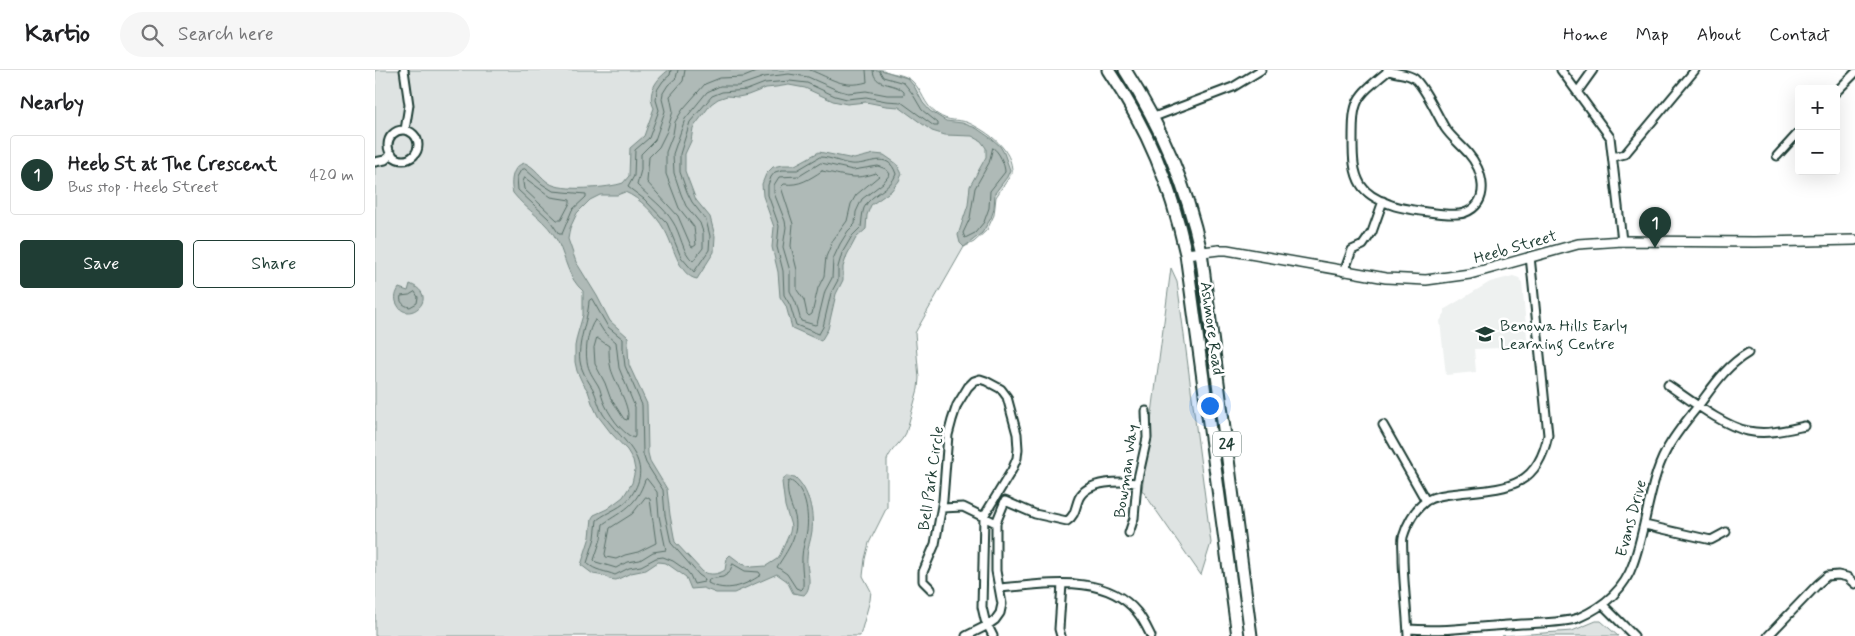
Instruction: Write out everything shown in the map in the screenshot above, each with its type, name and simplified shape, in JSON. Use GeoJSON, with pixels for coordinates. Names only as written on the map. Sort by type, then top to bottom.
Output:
{"type":"FeatureCollection","features":[{"type":"Feature","properties":{"kind":"main road","name":"Ashmore Road"},"geometry":{"type":"LineString","coordinates":[[1108,70],[1141,123],[1162,170],[1175,208],[1186,254],[1237,636]]}},
{"type":"Feature","properties":{"kind":"main road","name":"Ashmore Road"},"geometry":{"type":"LineString","coordinates":[[1125,70],[1154,117],[1175,163],[1187,195],[1201,252],[1251,636]]}},
{"type":"Feature","properties":{"kind":"street"},"geometry":{"type":"LineString","coordinates":[[400,70],[408,92]]}},
{"type":"Feature","properties":{"kind":"street"},"geometry":{"type":"LineString","coordinates":[[404,70],[409,105],[405,130]]}},
{"type":"Feature","properties":{"kind":"street"},"geometry":{"type":"LineString","coordinates":[[1154,117],[1233,87],[1248,74],[1261,70]]}},
{"type":"Feature","properties":{"kind":"street"},"geometry":{"type":"LineString","coordinates":[[1561,70],[1608,132],[1613,157],[1622,241]]}},
{"type":"Feature","properties":{"kind":"street"},"geometry":{"type":"LineString","coordinates":[[1578,91],[1593,70]]}},
{"type":"Feature","properties":{"kind":"street"},"geometry":{"type":"LineString","coordinates":[[1613,157],[1625,154],[1695,70]]}},
{"type":"Feature","properties":{"kind":"street"},"geometry":{"type":"LineString","coordinates":[[1387,71],[1403,74],[1415,79],[1435,107],[1446,129],[1476,162],[1483,190],[1477,204],[1463,213],[1446,214],[1389,205],[1370,195],[1361,185],[1355,171],[1353,115],[1357,102],[1364,91],[1387,71]]}},
{"type":"Feature","properties":{"kind":"street"},"geometry":{"type":"LineString","coordinates":[[1840,88],[1855,73]]}},
{"type":"Feature","properties":{"kind":"street"},"geometry":{"type":"LineString","coordinates":[[405,130],[413,134],[418,147],[413,157],[405,160],[397,158],[392,154],[389,146],[391,137],[395,132],[405,130]]}},
{"type":"Feature","properties":{"kind":"street"},"geometry":{"type":"LineString","coordinates":[[1777,156],[1795,136]]}},
{"type":"Feature","properties":{"kind":"street"},"geometry":{"type":"LineString","coordinates":[[378,161],[392,154]]}},
{"type":"Feature","properties":{"kind":"street"},"geometry":{"type":"LineString","coordinates":[[1344,272],[1352,250],[1363,245],[1372,232],[1383,202]]}},
{"type":"Feature","properties":{"kind":"street","name":"Heeb Street"},"geometry":{"type":"LineString","coordinates":[[1186,254],[1227,250],[1386,278],[1442,279],[1470,274],[1578,244],[1622,241],[1755,242],[1855,240]]}},
{"type":"Feature","properties":{"kind":"street"},"geometry":{"type":"LineString","coordinates":[[1408,633],[1403,567],[1403,538],[1412,516],[1426,501],[1446,494],[1502,489],[1519,482],[1533,471],[1545,451],[1548,435],[1530,256]]}},
{"type":"Feature","properties":{"kind":"street","name":"Evans Drive"},"geometry":{"type":"LineString","coordinates":[[1408,633],[1576,619],[1603,605],[1620,588],[1633,565],[1645,525],[1657,472],[1665,452],[1677,432],[1735,361],[1748,354]]}},
{"type":"Feature","properties":{"kind":"street","name":"Bell Park Circle"},"geometry":{"type":"LineString","coordinates":[[931,589],[923,580],[923,572],[935,544],[942,508],[952,420],[957,405],[968,387],[974,381],[980,379],[986,380],[1001,389],[1007,396],[1017,434],[1018,449],[1017,458],[1012,470],[984,516]]}},
{"type":"Feature","properties":{"kind":"street"},"geometry":{"type":"LineString","coordinates":[[1668,385],[1698,406],[1735,427],[1747,431],[1771,432],[1805,426]]}},
{"type":"Feature","properties":{"kind":"street","name":"Bowman Way"},"geometry":{"type":"LineString","coordinates":[[1129,533],[1135,512],[1137,483],[1147,438],[1146,411]]}},
{"type":"Feature","properties":{"kind":"street"},"geometry":{"type":"LineString","coordinates":[[1383,425],[1426,501]]}},
{"type":"Feature","properties":{"kind":"street"},"geometry":{"type":"LineString","coordinates":[[966,636],[988,625],[1000,613],[1002,604],[996,571],[997,523],[1005,501],[1035,514],[1067,521],[1075,514],[1080,497],[1091,488],[1116,482],[1137,483]]}},
{"type":"Feature","properties":{"kind":"street"},"geometry":{"type":"LineString","coordinates":[[942,508],[963,507],[997,523]]}},
{"type":"Feature","properties":{"kind":"street"},"geometry":{"type":"LineString","coordinates":[[984,516],[982,608],[993,636]]}},
{"type":"Feature","properties":{"kind":"street"},"geometry":{"type":"LineString","coordinates":[[1645,525],[1711,540],[1726,532]]}},
{"type":"Feature","properties":{"kind":"street"},"geometry":{"type":"LineString","coordinates":[[1768,636],[1827,576],[1838,575],[1847,577],[1855,584]]}},
{"type":"Feature","properties":{"kind":"street"},"geometry":{"type":"LineString","coordinates":[[1061,636],[1059,629],[1063,584]]}},
{"type":"Feature","properties":{"kind":"street"},"geometry":{"type":"LineString","coordinates":[[999,588],[1079,584],[1102,589],[1124,600],[1138,613],[1151,636]]}},
{"type":"Feature","properties":{"kind":"street"},"geometry":{"type":"LineString","coordinates":[[1603,605],[1634,636]]}},
{"type":"Feature","properties":{"kind":"shaded area"},"geometry":{"type":"Polygon","coordinates":[[[375,70],[883,70],[912,81],[932,110],[937,114],[969,123],[991,136],[1004,149],[1011,164],[1012,173],[996,197],[994,215],[987,230],[974,242],[964,247],[915,333],[919,378],[918,389],[906,433],[887,460],[887,507],[869,543],[865,559],[863,576],[871,591],[860,636],[375,636],[375,70]]]}},
{"type":"Feature","properties":{"kind":"shaded area"},"geometry":{"type":"Polygon","coordinates":[[[1171,268],[1177,281],[1211,543],[1201,575],[1142,490],[1171,268]]]}},
{"type":"Feature","properties":{"kind":"shaded area","name":"Benowa Hills Early Learning Centre"},"geometry":{"type":"Polygon","coordinates":[[[1513,276],[1519,278],[1522,283],[1528,347],[1474,349],[1476,372],[1446,375],[1440,321],[1445,313],[1445,309],[1490,282],[1513,276]]]}},
{"type":"Feature","properties":{"kind":"shaded area"},"geometry":{"type":"Polygon","coordinates":[[[1596,621],[1601,621],[1618,636],[1502,636],[1572,631],[1596,621]]]}},
{"type":"Feature","properties":{"kind":"water"},"geometry":{"type":"Polygon","coordinates":[[[669,70],[881,70],[907,78],[930,111],[946,121],[962,123],[976,128],[992,139],[1000,146],[1010,170],[995,193],[994,209],[991,218],[982,233],[964,247],[960,243],[958,235],[968,205],[970,186],[986,157],[986,148],[981,141],[972,136],[945,135],[932,131],[899,107],[866,102],[847,104],[833,101],[805,88],[789,85],[766,88],[738,97],[727,96],[718,99],[711,104],[693,128],[691,141],[685,154],[685,171],[696,200],[710,217],[715,236],[714,252],[697,279],[690,277],[685,272],[657,218],[631,195],[625,192],[617,195],[600,195],[590,200],[577,213],[570,228],[568,239],[576,262],[610,321],[628,337],[629,365],[647,404],[648,453],[650,461],[667,489],[675,542],[706,573],[717,574],[725,570],[727,558],[730,555],[742,564],[752,567],[766,566],[780,555],[790,532],[791,526],[785,506],[782,482],[786,476],[795,477],[804,488],[812,516],[812,531],[807,558],[809,587],[804,595],[793,593],[787,581],[777,574],[734,593],[716,593],[703,588],[691,589],[686,577],[666,563],[658,562],[646,570],[631,573],[616,580],[593,574],[581,565],[590,537],[592,518],[623,497],[632,483],[635,470],[633,460],[627,450],[598,416],[588,391],[577,371],[575,346],[583,315],[583,291],[574,280],[553,234],[513,193],[512,179],[517,167],[525,163],[549,183],[564,188],[585,188],[623,183],[629,176],[630,148],[644,136],[654,108],[651,97],[654,86],[660,77],[669,70]]]}},
{"type":"Feature","properties":{"kind":"water"},"geometry":{"type":"Polygon","coordinates":[[[819,152],[854,159],[874,154],[884,155],[897,164],[902,174],[891,191],[871,205],[867,215],[866,229],[856,238],[847,255],[843,267],[843,280],[836,294],[828,329],[821,341],[792,328],[786,306],[780,297],[778,272],[772,247],[774,227],[763,196],[762,184],[766,174],[773,167],[795,165],[819,152]]]}},
{"type":"Feature","properties":{"kind":"water"},"geometry":{"type":"Polygon","coordinates":[[[410,284],[419,289],[423,296],[423,302],[414,311],[408,312],[402,310],[397,304],[396,294],[399,288],[408,291],[410,284]]]}},
{"type":"Feature","properties":{"kind":"place","name":"Heeb St at The Crescent"},"geometry":{"type":"Point","coordinates":[1655,248]}},
{"type":"Feature","properties":{"kind":"place","name":"Benowa Hills Early Learning Centre"},"geometry":{"type":"Point","coordinates":[1485,334]}}]}
